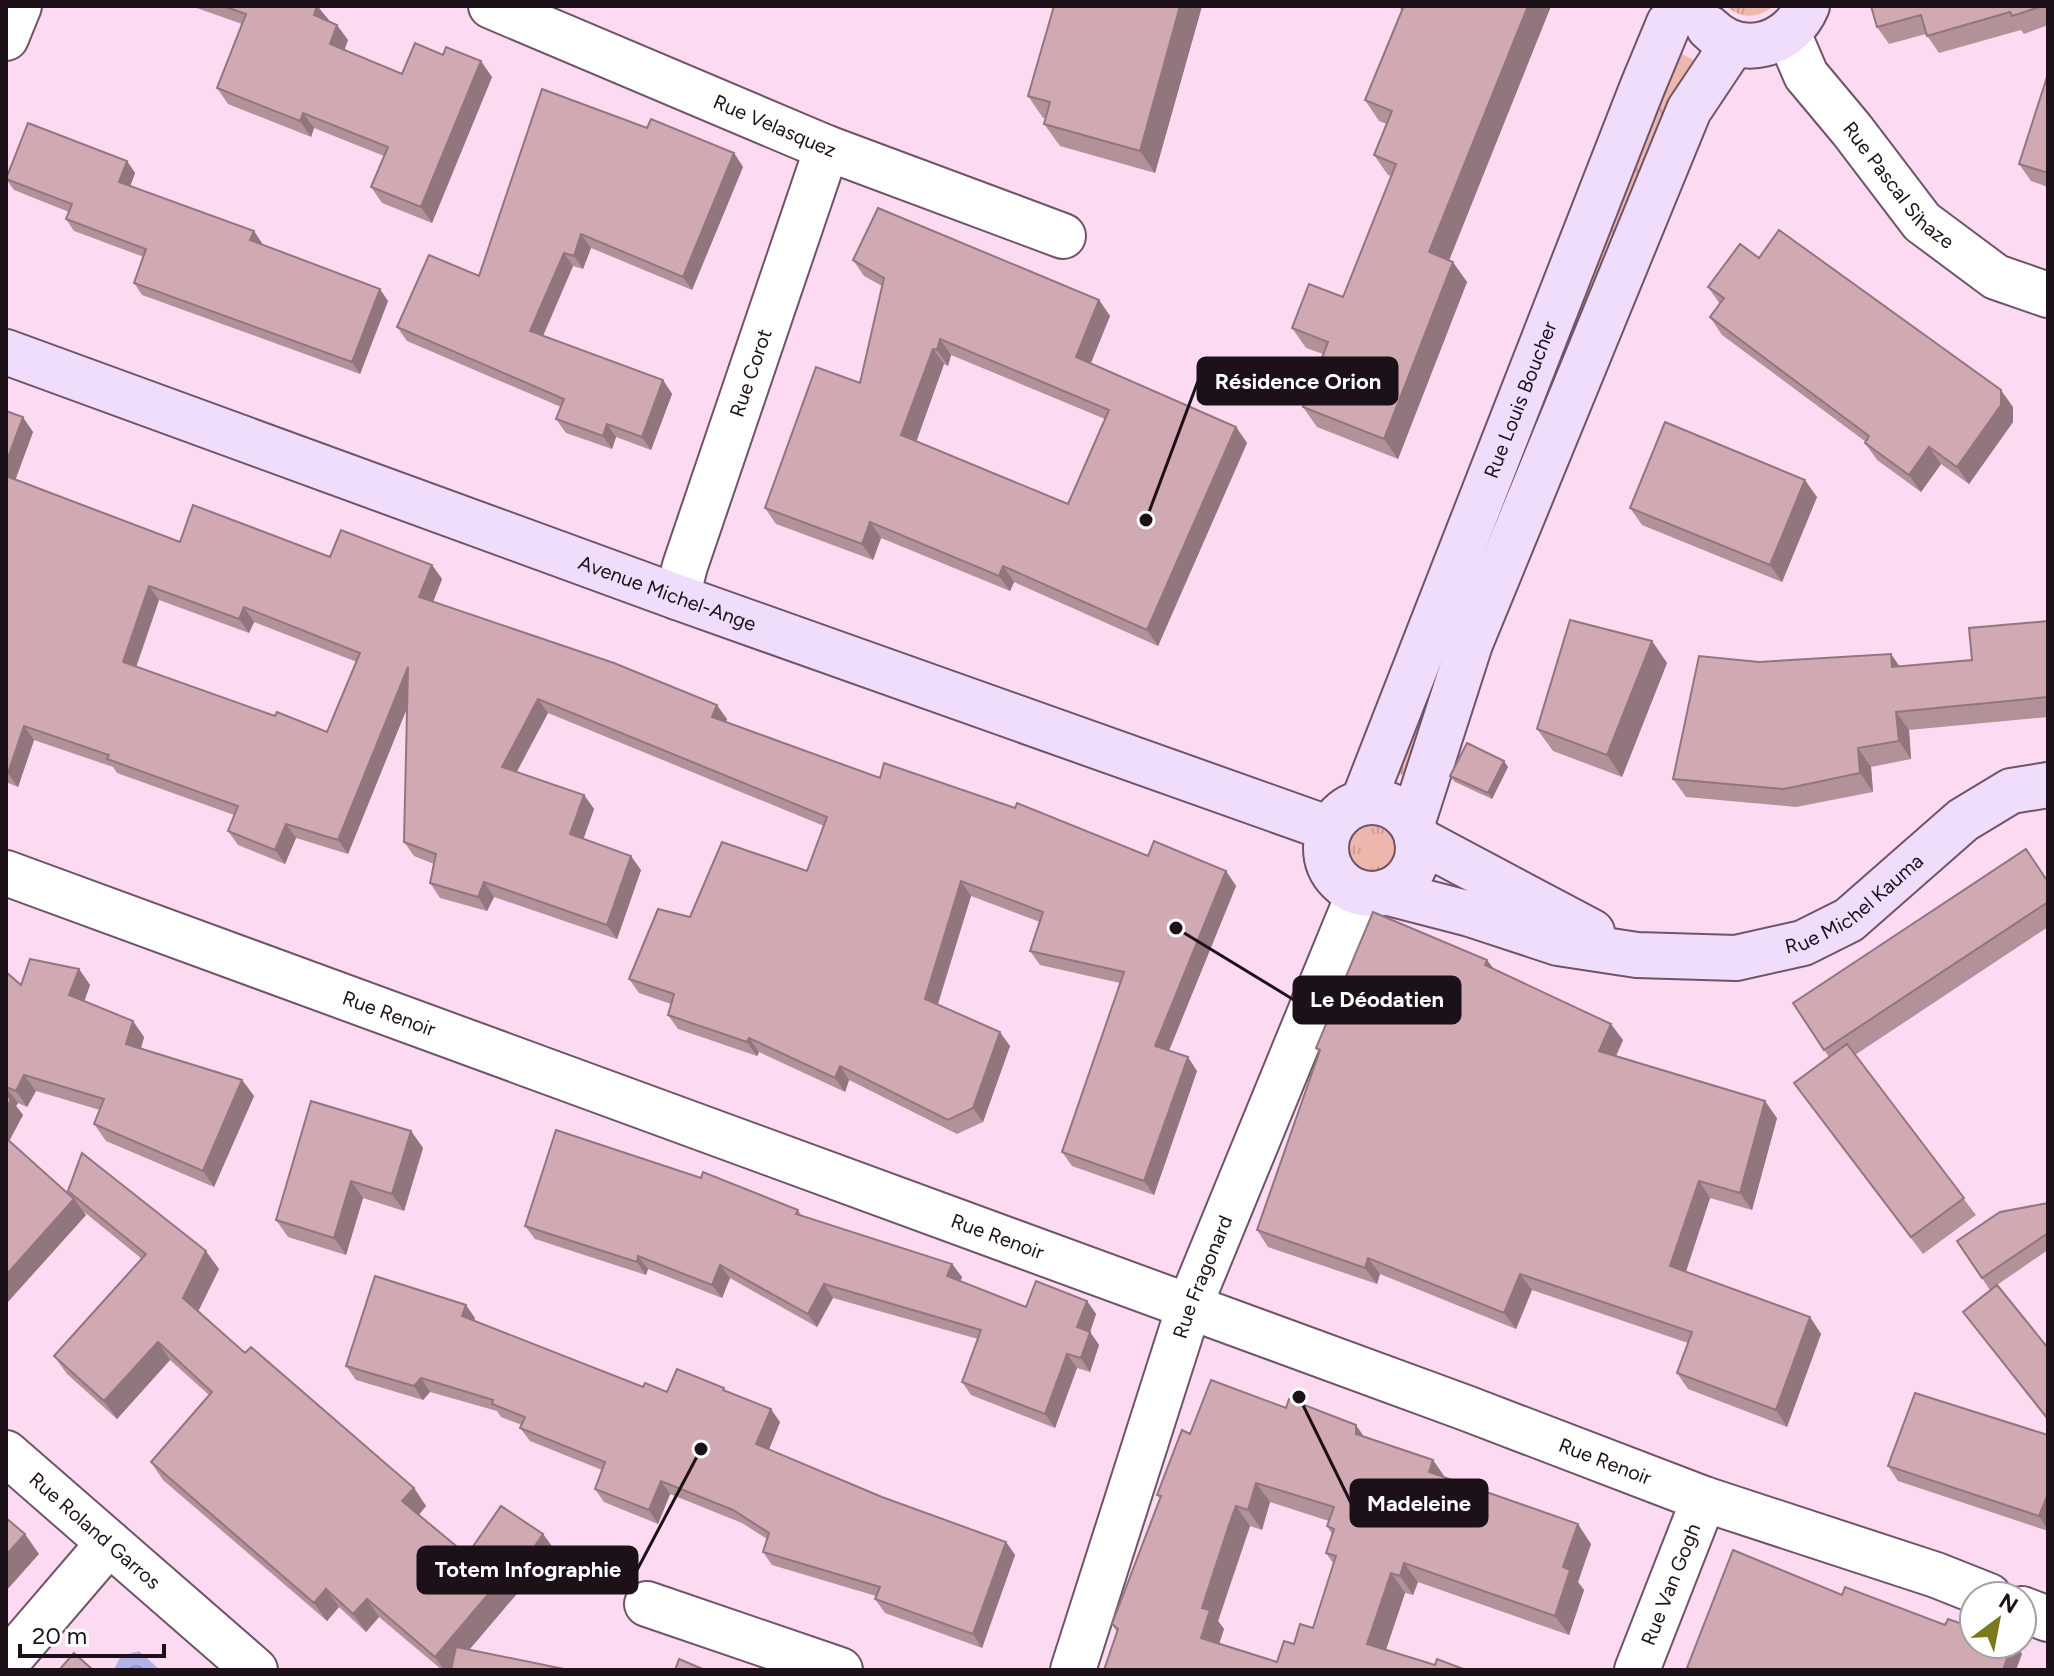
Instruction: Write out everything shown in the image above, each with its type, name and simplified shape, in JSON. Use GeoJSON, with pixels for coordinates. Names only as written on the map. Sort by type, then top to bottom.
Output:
{"type":"FeatureCollection","features":[{"type":"Feature","properties":{"kind":"main road","name":"Rue Louis Boucher"},"geometry":{"type":"LineString","coordinates":[[1363,802],[1642,88],[1669,23],[1687,6]]}},
{"type":"Feature","properties":{"kind":"main road"},"geometry":{"type":"LineString","coordinates":[[1694,6],[1701,20],[1716,35],[1733,44],[1752,46],[1771,43],[1798,20]]}},
{"type":"Feature","properties":{"kind":"main road"},"geometry":{"type":"LineString","coordinates":[[1415,831],[1392,805],[1377,801],[1350,807],[1338,816],[1330,829],[1326,851],[1333,874],[1344,885],[1372,892],[1407,878],[1414,868],[1419,853],[1415,831],[1470,644],[1689,110],[1733,44]]}},
{"type":"Feature","properties":{"kind":"main road","name":"Avenue Michel-Ange"},"geometry":{"type":"LineString","coordinates":[[6,352],[677,597],[1330,829]]}},
{"type":"Feature","properties":{"kind":"main road","name":"Rue Michel Kauma"},"geometry":{"type":"LineString","coordinates":[[1372,892],[1470,914],[1558,943],[1637,955],[1736,958],[1803,943],[1849,920],[1963,820],[2011,791],[2048,785]]}},
{"type":"Feature","properties":{"kind":"main road","name":"Rue Michel Kauma"},"geometry":{"type":"LineString","coordinates":[[1415,831],[1637,955]]}},
{"type":"Feature","properties":{"kind":"street"},"geometry":{"type":"LineString","coordinates":[[6,38],[19,6]]}},
{"type":"Feature","properties":{"kind":"street","name":"Rue Velasquez"},"geometry":{"type":"LineString","coordinates":[[491,6],[827,148],[1063,236]]}},
{"type":"Feature","properties":{"kind":"street","name":"Rue Pascal Sihaze"},"geometry":{"type":"LineString","coordinates":[[1798,20],[1806,75],[1922,222],[1996,277],[2048,295]]}},
{"type":"Feature","properties":{"kind":"street","name":"Rue Corot"},"geometry":{"type":"LineString","coordinates":[[677,597],[827,148]]}},
{"type":"Feature","properties":{"kind":"street","name":"Rue Renoir"},"geometry":{"type":"LineString","coordinates":[[6,873],[1466,1408],[1704,1499],[1958,1584]]}},
{"type":"Feature","properties":{"kind":"street","name":"Rue Fragonard"},"geometry":{"type":"LineString","coordinates":[[1073,1670],[1189,1307],[1372,892]]}},
{"type":"Feature","properties":{"kind":"street","name":"Rue Roland Garros"},"geometry":{"type":"LineString","coordinates":[[6,1453],[255,1670]]}},
{"type":"Feature","properties":{"kind":"street","name":"Rue Van Gogh"},"geometry":{"type":"LineString","coordinates":[[1637,1670],[1704,1499]]}},
{"type":"Feature","properties":{"kind":"street"},"geometry":{"type":"LineString","coordinates":[[6,1663],[109,1543]]}},
{"type":"Feature","properties":{"kind":"street"},"geometry":{"type":"LineString","coordinates":[[647,1604],[840,1670]]}},
{"type":"Feature","properties":{"kind":"green space"},"geometry":{"type":"Polygon","coordinates":[[[1726,6],[1773,6],[1749,16],[1726,6]]]}},
{"type":"Feature","properties":{"kind":"green space"},"geometry":{"type":"Polygon","coordinates":[[[1678,52],[1700,63],[1407,778],[1388,769],[1678,52]]]}},
{"type":"Feature","properties":{"kind":"green space"},"geometry":{"type":"Polygon","coordinates":[[[1371,813],[1395,823],[1405,847],[1395,871],[1371,881],[1347,871],[1337,847],[1347,823],[1371,813]]]}},
{"type":"Feature","properties":{"kind":"water"},"geometry":{"type":"Polygon","coordinates":[[[139,1651],[160,1670],[118,1670],[115,1667],[121,1656],[139,1651]]]}},
{"type":"Feature","properties":{"kind":"building"},"geometry":{"type":"Polygon","coordinates":[[[223,6],[317,6],[314,15],[337,25],[330,44],[402,74],[415,43],[443,55],[446,47],[481,61],[421,207],[371,187],[388,147],[303,113],[300,121],[217,88],[246,14],[223,6]]]}},
{"type":"Feature","properties":{"kind":"building"},"geometry":{"type":"Polygon","coordinates":[[[1054,6],[1180,6],[1140,151],[1044,124],[1050,102],[1028,96],[1054,6]]]}},
{"type":"Feature","properties":{"kind":"building"},"geometry":{"type":"Polygon","coordinates":[[[1399,6],[1528,6],[1429,252],[1453,262],[1384,439],[1303,407],[1328,342],[1292,328],[1309,284],[1343,297],[1396,164],[1374,155],[1392,111],[1365,100],[1403,8],[1399,6]]]}},
{"type":"Feature","properties":{"kind":"building"},"geometry":{"type":"Polygon","coordinates":[[[1871,6],[2043,6],[2012,16],[2010,12],[1927,36],[1921,15],[1877,27],[1871,6]]]}},
{"type":"Feature","properties":{"kind":"building"},"geometry":{"type":"Polygon","coordinates":[[[2048,77],[2048,173],[2019,164],[2048,77]]]}},
{"type":"Feature","properties":{"kind":"building"},"geometry":{"type":"Polygon","coordinates":[[[542,89],[647,128],[651,119],[734,153],[683,277],[581,234],[574,256],[564,253],[530,331],[663,380],[642,437],[607,424],[603,436],[556,419],[564,399],[397,327],[429,255],[479,276],[542,89]]]}},
{"type":"Feature","properties":{"kind":"building"},"geometry":{"type":"Polygon","coordinates":[[[28,123],[127,161],[119,182],[254,231],[250,240],[380,289],[352,362],[134,283],[146,249],[66,219],[72,204],[6,179],[28,123]]]}},
{"type":"Feature","properties":{"kind":"building"},"geometry":{"type":"Polygon","coordinates":[[[878,208],[1099,300],[1076,357],[1236,427],[1147,630],[1003,566],[999,576],[870,522],[862,544],[765,508],[816,367],[860,383],[884,278],[853,260],[878,208]],[[940,339],[937,350],[933,349],[901,435],[1068,504],[1109,410],[940,339]]]}},
{"type":"Feature","properties":{"kind":"building"},"geometry":{"type":"Polygon","coordinates":[[[1779,230],[2001,390],[2001,405],[1957,467],[1929,447],[1909,475],[1865,443],[1869,436],[1710,317],[1724,298],[1708,287],[1740,244],[1759,258],[1779,230]]]}},
{"type":"Feature","properties":{"kind":"building"},"geometry":{"type":"Polygon","coordinates":[[[6,411],[23,417],[6,463],[6,411]]]}},
{"type":"Feature","properties":{"kind":"building"},"geometry":{"type":"Polygon","coordinates":[[[1665,422],[1805,480],[1770,565],[1630,508],[1665,422]]]}},
{"type":"Feature","properties":{"kind":"building"},"geometry":{"type":"Polygon","coordinates":[[[6,476],[180,542],[193,505],[330,557],[341,530],[432,565],[419,597],[614,663],[717,705],[712,717],[880,778],[884,763],[1015,808],[1017,803],[1148,856],[1154,841],[1226,871],[1155,1046],[1188,1057],[1144,1181],[1062,1152],[1124,972],[1030,951],[1043,912],[961,881],[925,999],[1000,1032],[973,1108],[948,1120],[840,1066],[835,1078],[749,1038],[747,1042],[668,1015],[674,994],[629,979],[658,909],[690,917],[722,842],[807,871],[827,817],[538,699],[502,767],[584,795],[570,834],[631,856],[607,925],[484,882],[478,897],[430,883],[436,854],[404,842],[408,667],[338,840],[286,824],[275,850],[228,831],[238,806],[107,759],[109,755],[24,726],[6,772],[6,476]],[[149,586],[123,662],[275,716],[277,712],[327,732],[360,653],[244,607],[239,619],[149,586]]]}},
{"type":"Feature","properties":{"kind":"building"},"geometry":{"type":"Polygon","coordinates":[[[1570,620],[1652,641],[1607,755],[1537,729],[1570,620]]]}},
{"type":"Feature","properties":{"kind":"building"},"geometry":{"type":"Polygon","coordinates":[[[2048,621],[2048,697],[1896,712],[1899,741],[1858,748],[1860,773],[1784,789],[1673,779],[1699,656],[1759,662],[1891,654],[1892,667],[1972,660],[1969,628],[2048,621]]]}},
{"type":"Feature","properties":{"kind":"building"},"geometry":{"type":"Polygon","coordinates":[[[1467,743],[1504,761],[1488,793],[1450,776],[1467,743]]]}},
{"type":"Feature","properties":{"kind":"building"},"geometry":{"type":"Polygon","coordinates":[[[2026,849],[2048,882],[2048,902],[1824,1050],[1793,1003],[2026,849]]]}},
{"type":"Feature","properties":{"kind":"building"},"geometry":{"type":"Polygon","coordinates":[[[1373,912],[1487,960],[1485,965],[1611,1024],[1599,1051],[1765,1101],[1740,1193],[1699,1181],[1670,1266],[1810,1317],[1776,1410],[1677,1373],[1692,1332],[1520,1274],[1504,1313],[1368,1258],[1365,1268],[1257,1230],[1320,1050],[1316,1048],[1373,912]]]}},
{"type":"Feature","properties":{"kind":"building"},"geometry":{"type":"Polygon","coordinates":[[[30,959],[79,969],[69,995],[133,1021],[126,1044],[242,1080],[203,1171],[94,1124],[104,1099],[24,1075],[16,1091],[6,1087],[6,972],[21,985],[30,959]]]}},
{"type":"Feature","properties":{"kind":"building"},"geometry":{"type":"Polygon","coordinates":[[[1847,1044],[1964,1198],[1911,1237],[1794,1083],[1847,1044]]]}},
{"type":"Feature","properties":{"kind":"building"},"geometry":{"type":"Polygon","coordinates":[[[311,1101],[411,1131],[392,1194],[351,1181],[334,1238],[276,1220],[311,1101]]]}},
{"type":"Feature","properties":{"kind":"building"},"geometry":{"type":"Polygon","coordinates":[[[556,1130],[701,1178],[703,1172],[798,1210],[796,1214],[952,1264],[947,1276],[1026,1307],[1036,1281],[1087,1301],[1077,1327],[1090,1332],[1081,1358],[1067,1354],[1045,1414],[962,1382],[981,1330],[824,1284],[808,1314],[720,1265],[712,1285],[638,1256],[637,1262],[525,1226],[556,1130]]]}},
{"type":"Feature","properties":{"kind":"building"},"geometry":{"type":"Polygon","coordinates":[[[6,1138],[74,1199],[6,1275],[6,1138]]]}},
{"type":"Feature","properties":{"kind":"building"},"geometry":{"type":"Polygon","coordinates":[[[82,1153],[206,1251],[183,1298],[245,1353],[251,1347],[414,1488],[402,1501],[467,1555],[501,1506],[543,1534],[519,1569],[513,1565],[435,1657],[367,1599],[353,1614],[326,1589],[314,1603],[151,1462],[212,1392],[158,1342],[104,1401],[54,1356],[146,1254],[68,1191],[82,1153]]]}},
{"type":"Feature","properties":{"kind":"building"},"geometry":{"type":"Polygon","coordinates":[[[2048,1203],[2048,1233],[1982,1278],[1957,1241],[2000,1212],[2048,1203]]]}},
{"type":"Feature","properties":{"kind":"building"},"geometry":{"type":"Polygon","coordinates":[[[375,1276],[466,1305],[462,1316],[643,1387],[645,1383],[667,1392],[677,1369],[724,1388],[771,1409],[756,1444],[882,1497],[1006,1542],[973,1634],[875,1599],[880,1587],[763,1552],[769,1533],[733,1510],[661,1481],[649,1510],[595,1489],[605,1462],[520,1428],[525,1417],[492,1404],[493,1400],[421,1378],[414,1386],[346,1366],[375,1276]]]}},
{"type":"Feature","properties":{"kind":"building"},"geometry":{"type":"Polygon","coordinates":[[[1997,1285],[2048,1348],[2048,1419],[1963,1312],[1997,1285]]]}},
{"type":"Feature","properties":{"kind":"building"},"geometry":{"type":"Polygon","coordinates":[[[1211,1380],[1286,1408],[1289,1399],[1356,1425],[1356,1434],[1433,1460],[1429,1472],[1578,1524],[1563,1567],[1570,1570],[1555,1616],[1404,1563],[1400,1576],[1391,1573],[1367,1644],[1435,1665],[1437,1659],[1466,1670],[1104,1670],[1118,1629],[1112,1624],[1161,1496],[1157,1495],[1182,1430],[1190,1434],[1211,1380]],[[1256,1483],[1248,1510],[1236,1506],[1230,1522],[1202,1608],[1210,1610],[1201,1638],[1277,1662],[1284,1641],[1294,1644],[1300,1624],[1313,1628],[1336,1556],[1326,1553],[1334,1529],[1327,1526],[1334,1507],[1256,1483]]]}},
{"type":"Feature","properties":{"kind":"building"},"geometry":{"type":"Polygon","coordinates":[[[1915,1393],[2048,1435],[2048,1494],[2039,1516],[1888,1466],[1915,1393]]]}},
{"type":"Feature","properties":{"kind":"building"},"geometry":{"type":"Polygon","coordinates":[[[6,1518],[25,1534],[6,1555],[6,1518]]]}},
{"type":"Feature","properties":{"kind":"building"},"geometry":{"type":"Polygon","coordinates":[[[1733,1550],[1842,1595],[1845,1587],[1945,1625],[1948,1619],[1958,1622],[1958,1660],[2006,1660],[2003,1670],[1687,1668],[1733,1550]]]}},
{"type":"Feature","properties":{"kind":"building"},"geometry":{"type":"Polygon","coordinates":[[[456,1647],[569,1670],[451,1670],[456,1647]]]}},
{"type":"Feature","properties":{"kind":"building"},"geometry":{"type":"Polygon","coordinates":[[[74,1653],[93,1670],[59,1670],[74,1653]]]}},
{"type":"Feature","properties":{"kind":"building"},"geometry":{"type":"Polygon","coordinates":[[[679,1659],[705,1670],[675,1670],[679,1659]]]}},
{"type":"Feature","properties":{"kind":"place","name":"Résidence Orion"},"geometry":{"type":"Point","coordinates":[1146,520]}},
{"type":"Feature","properties":{"kind":"place","name":"Le Déodatien"},"geometry":{"type":"Point","coordinates":[1176,928]}},
{"type":"Feature","properties":{"kind":"place","name":"Madeleine"},"geometry":{"type":"Point","coordinates":[1299,1397]}},
{"type":"Feature","properties":{"kind":"place","name":"Totem Infographie"},"geometry":{"type":"Point","coordinates":[701,1449]}}]}
